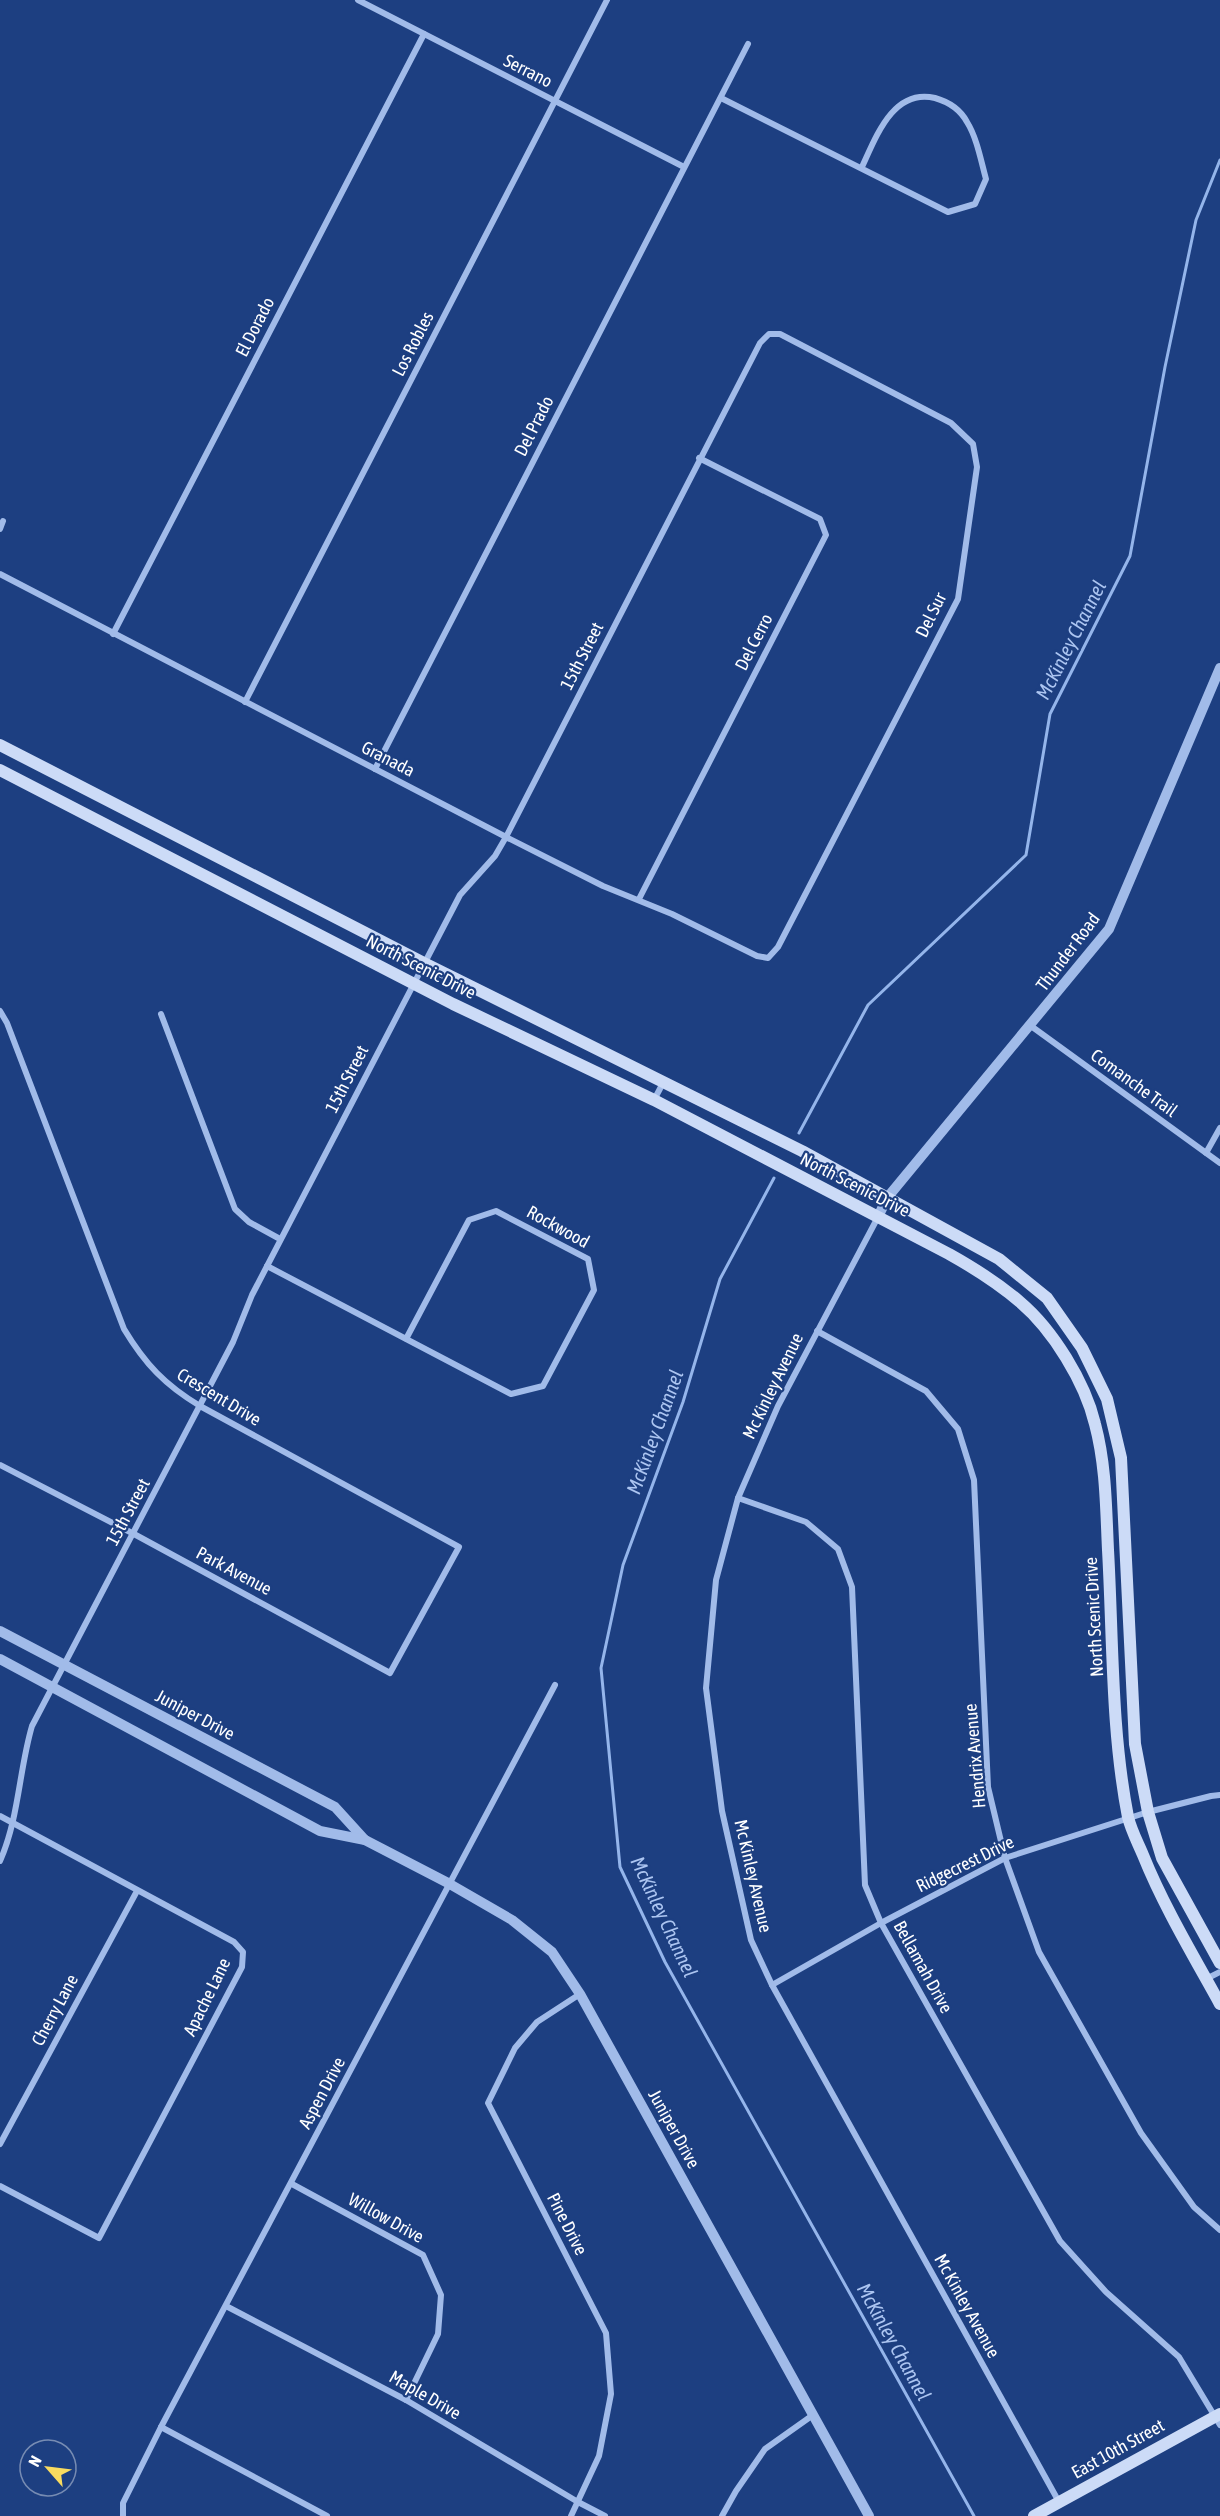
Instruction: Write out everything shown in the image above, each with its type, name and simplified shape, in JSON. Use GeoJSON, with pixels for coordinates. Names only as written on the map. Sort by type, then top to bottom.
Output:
{"type":"FeatureCollection","features":[{"type":"Feature","properties":{"kind":"main road","name":"North Scenic Drive"},"geometry":{"type":"LineString","coordinates":[[0,745],[424,963],[802,1151],[999,1259],[1047,1298],[1082,1348],[1107,1399],[1121,1458],[1135,1744],[1148,1812],[1162,1858],[1220,1963]]}},
{"type":"Feature","properties":{"kind":"main road","name":"North Scenic Drive"},"geometry":{"type":"LineString","coordinates":[[0,770],[413,983],[654,1100],[986,1275],[1022,1303],[1052,1337],[1077,1377],[1095,1422],[1105,1472],[1118,1729],[1129,1819],[1148,1868],[1174,1921],[1220,2004]]}},
{"type":"Feature","properties":{"kind":"main road","name":"East 10th Street"},"geometry":{"type":"LineString","coordinates":[[1034,2516],[1219,2418]]}},
{"type":"Feature","properties":{"kind":"street","name":"Serrano"},"geometry":{"type":"LineString","coordinates":[[358,0],[684,167]]}},
{"type":"Feature","properties":{"kind":"street","name":"Los Robles"},"geometry":{"type":"LineString","coordinates":[[245,702],[607,0]]}},
{"type":"Feature","properties":{"kind":"street","name":"El Dorado"},"geometry":{"type":"LineString","coordinates":[[113,634],[424,34]]}},
{"type":"Feature","properties":{"kind":"street","name":"Del Prado"},"geometry":{"type":"LineString","coordinates":[[375,769],[748,44]]}},
{"type":"Feature","properties":{"kind":"street"},"geometry":{"type":"LineString","coordinates":[[721,98],[948,212],[975,204],[986,179],[968,122],[950,102],[925,96],[901,103],[883,124],[862,167]]}},
{"type":"Feature","properties":{"kind":"street","name":"15th Street"},"geometry":{"type":"LineString","coordinates":[[0,1861],[12,1822],[29,1735],[52,1686],[233,1342],[252,1295],[280,1239],[413,983],[460,895],[495,856],[506,837],[699,458],[760,343],[769,334]]}},
{"type":"Feature","properties":{"kind":"street","name":"Del Sur"},"geometry":{"type":"LineString","coordinates":[[768,958],[778,947],[958,599],[977,467],[973,444],[951,423],[780,334],[769,334]]}},
{"type":"Feature","properties":{"kind":"street","name":"Del Cerro"},"geometry":{"type":"LineString","coordinates":[[639,899],[826,535],[820,519],[699,458]]}},
{"type":"Feature","properties":{"kind":"street"},"geometry":{"type":"LineString","coordinates":[[0,529],[3,521]]}},
{"type":"Feature","properties":{"kind":"street","name":"Granada"},"geometry":{"type":"LineString","coordinates":[[0,574],[603,886],[639,899],[757,957],[768,958]]}},
{"type":"Feature","properties":{"kind":"street","name":"Thunder Road"},"geometry":{"type":"LineString","coordinates":[[878,1217],[887,1198],[1109,929],[1220,668]]}},
{"type":"Feature","properties":{"kind":"street","name":"Crescent Drive"},"geometry":{"type":"LineString","coordinates":[[0,1011],[7,1023],[124,1329],[150,1368],[173,1390],[200,1406],[459,1547],[425,1610]]}},
{"type":"Feature","properties":{"kind":"street"},"geometry":{"type":"LineString","coordinates":[[160,1014],[235,1209],[249,1222],[280,1239]]}},
{"type":"Feature","properties":{"kind":"street","name":"Comanche Trail"},"geometry":{"type":"LineString","coordinates":[[1031,1026],[1220,1162]]}},
{"type":"Feature","properties":{"kind":"street"},"geometry":{"type":"LineString","coordinates":[[654,1100],[663,1083]]}},
{"type":"Feature","properties":{"kind":"street"},"geometry":{"type":"LineString","coordinates":[[1206,1153],[1220,1128]]}},
{"type":"Feature","properties":{"kind":"street","name":"Rockwood"},"geometry":{"type":"LineString","coordinates":[[267,1266],[406,1339],[511,1394],[543,1386],[594,1290],[588,1259],[496,1211],[469,1220],[406,1339]]}},
{"type":"Feature","properties":{"kind":"street","name":"Mc Kinley Avenue"},"geometry":{"type":"LineString","coordinates":[[878,1217],[778,1406],[738,1498],[716,1580],[706,1688],[722,1811],[751,1940],[772,1985],[1059,2502]]}},
{"type":"Feature","properties":{"kind":"street","name":"Hendrix Avenue"},"geometry":{"type":"LineString","coordinates":[[817,1331],[926,1390],[958,1429],[974,1480],[988,1787],[1005,1858],[1039,1952],[1141,2133],[1194,2208],[1220,2230]]}},
{"type":"Feature","properties":{"kind":"street","name":"Park Avenue"},"geometry":{"type":"LineString","coordinates":[[0,1466],[134,1534],[390,1673],[425,1610]]}},
{"type":"Feature","properties":{"kind":"street","name":"Bellamah Drive"},"geometry":{"type":"LineString","coordinates":[[738,1498],[806,1522],[838,1549],[852,1587],[865,1885],[881,1923],[1060,2241],[1106,2292],[1179,2357],[1219,2418]]}},
{"type":"Feature","properties":{"kind":"street"},"geometry":{"type":"LineString","coordinates":[[1108,1538],[1125,1537]]}},
{"type":"Feature","properties":{"kind":"street","name":"Juniper Drive"},"geometry":{"type":"LineString","coordinates":[[0,1631],[334,1807],[365,1840]]}},
{"type":"Feature","properties":{"kind":"street","name":"Juniper Drive"},"geometry":{"type":"LineString","coordinates":[[0,1659],[320,1831],[365,1840],[448,1883],[512,1920],[552,1952],[580,1994],[869,2516]]}},
{"type":"Feature","properties":{"kind":"street","name":"Aspen Drive"},"geometry":{"type":"LineString","coordinates":[[123,2516],[123,2503],[162,2427],[292,2184],[448,1883],[555,1685]]}},
{"type":"Feature","properties":{"kind":"street","name":"Ridgecrest Drive"},"geometry":{"type":"LineString","coordinates":[[772,1985],[881,1923],[1005,1858],[1148,1812],[1220,1795]]}},
{"type":"Feature","properties":{"kind":"street","name":"Apache Lane"},"geometry":{"type":"LineString","coordinates":[[0,1816],[234,1942],[243,1952],[242,1967],[99,2238],[0,2186]]}},
{"type":"Feature","properties":{"kind":"street","name":"Cherry Lane"},"geometry":{"type":"LineString","coordinates":[[0,2144],[136,1891]]}},
{"type":"Feature","properties":{"kind":"street"},"geometry":{"type":"LineString","coordinates":[[1206,1979],[1220,1972]]}},
{"type":"Feature","properties":{"kind":"street","name":"Pine Drive"},"geometry":{"type":"LineString","coordinates":[[578,2502],[599,2456],[611,2394],[606,2333],[488,2103],[515,2048],[537,2022],[580,1994]]}},
{"type":"Feature","properties":{"kind":"street","name":"Willow Drive"},"geometry":{"type":"LineString","coordinates":[[292,2184],[423,2255],[441,2295],[438,2334],[406,2400]]}},
{"type":"Feature","properties":{"kind":"street","name":"Maple Drive"},"geometry":{"type":"LineString","coordinates":[[226,2306],[406,2400],[605,2516]]}},
{"type":"Feature","properties":{"kind":"street"},"geometry":{"type":"LineString","coordinates":[[722,2516],[765,2449],[813,2415]]}},
{"type":"Feature","properties":{"kind":"street"},"geometry":{"type":"LineString","coordinates":[[162,2427],[327,2516]]}},
{"type":"Feature","properties":{"kind":"street"},"geometry":{"type":"LineString","coordinates":[[571,2516],[578,2502]]}},
{"type":"Feature","properties":{"kind":"waterway","name":"McKinley Channel"},"geometry":{"type":"LineString","coordinates":[[799,1133],[868,1005],[1026,855],[1050,714],[1130,556],[1165,367],[1196,220],[1220,160]]}},
{"type":"Feature","properties":{"kind":"waterway","name":"McKinley Channel"},"geometry":{"type":"LineString","coordinates":[[774,1178],[720,1279],[683,1402],[623,1565],[601,1668],[620,1867],[665,1962],[974,2516]]}}]}
